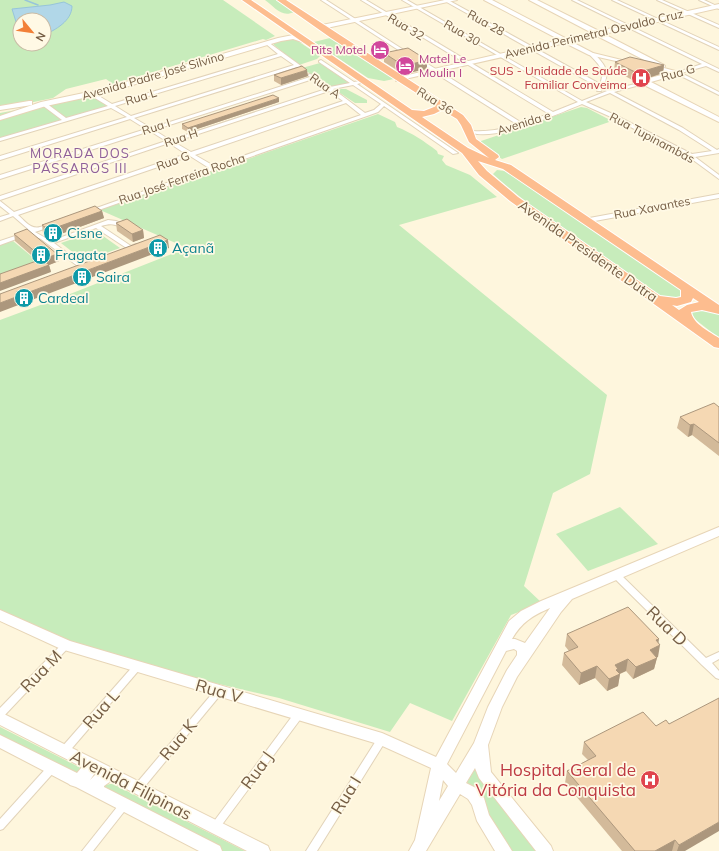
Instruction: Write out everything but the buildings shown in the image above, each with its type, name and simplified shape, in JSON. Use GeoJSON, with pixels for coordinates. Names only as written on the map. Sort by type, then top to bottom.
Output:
{"type":"FeatureCollection","features":[{"type":"Feature","properties":{"kind":"highway","name":"Avenida Presidente Dutra"},"geometry":{"type":"LineString","coordinates":[[246,0],[406,111],[460,152],[514,199],[719,344]]}},
{"type":"Feature","properties":{"kind":"highway","name":"Rua 36"},"geometry":{"type":"LineString","coordinates":[[281,0],[399,79],[460,117],[466,125]]}},
{"type":"Feature","properties":{"kind":"highway"},"geometry":{"type":"LineString","coordinates":[[406,111],[417,114],[431,113],[438,109],[440,104]]}},
{"type":"Feature","properties":{"kind":"highway"},"geometry":{"type":"LineString","coordinates":[[466,125],[474,143],[510,169]]}},
{"type":"Feature","properties":{"kind":"highway","name":"Avenida Presidente Dutra"},"geometry":{"type":"LineString","coordinates":[[460,152],[510,169],[584,221],[719,310]]}},
{"type":"Feature","properties":{"kind":"highway"},"geometry":{"type":"LineString","coordinates":[[488,177],[487,172],[493,168],[510,169]]}},
{"type":"Feature","properties":{"kind":"highway"},"geometry":{"type":"LineString","coordinates":[[655,298],[669,302],[687,299],[688,296],[685,287]]}},
{"type":"Feature","properties":{"kind":"highway"},"geometry":{"type":"LineString","coordinates":[[692,325],[686,317],[685,311],[690,307],[704,306],[719,310]]}},
{"type":"Feature","properties":{"kind":"main road"},"geometry":{"type":"LineString","coordinates":[[322,27],[449,0]]}},
{"type":"Feature","properties":{"kind":"main road"},"geometry":{"type":"LineString","coordinates":[[487,0],[592,54],[676,73]]}},
{"type":"Feature","properties":{"kind":"main road"},"geometry":{"type":"LineString","coordinates":[[532,0],[676,73]]}},
{"type":"Feature","properties":{"kind":"main road","name":"Avenida Perimetral Osvaldo Cruz"},"geometry":{"type":"LineString","coordinates":[[399,79],[628,26],[718,7]]}},
{"type":"Feature","properties":{"kind":"main road","name":"Avenida Padre José Silvino"},"geometry":{"type":"LineString","coordinates":[[0,108],[96,90],[285,34],[289,31],[288,29]]}},
{"type":"Feature","properties":{"kind":"main road","name":"Avenida Padre José Silvino"},"geometry":{"type":"LineString","coordinates":[[0,118],[44,104],[92,94],[267,43],[293,37],[305,41]]}},
{"type":"Feature","properties":{"kind":"main road","name":"Rua G"},"geometry":{"type":"LineString","coordinates":[[645,82],[676,73]]}},
{"type":"Feature","properties":{"kind":"main road"},"geometry":{"type":"LineString","coordinates":[[645,82],[719,120]]}},
{"type":"Feature","properties":{"kind":"main road"},"geometry":{"type":"LineString","coordinates":[[420,846],[439,765],[514,624],[544,604],[568,596],[719,531]]}},
{"type":"Feature","properties":{"kind":"main road"},"geometry":{"type":"LineString","coordinates":[[420,846],[481,745],[503,692],[524,655],[556,609],[568,596]]}},
{"type":"Feature","properties":{"kind":"main road","name":"Rua V"},"geometry":{"type":"LineString","coordinates":[[0,616],[66,645],[382,739],[439,765]]}},
{"type":"Feature","properties":{"kind":"main road"},"geometry":{"type":"LineString","coordinates":[[502,647],[515,644],[524,650],[524,655]]}},
{"type":"Feature","properties":{"kind":"main road","name":"Avenida Filipinas"},"geometry":{"type":"LineString","coordinates":[[0,718],[262,851]]}},
{"type":"Feature","properties":{"kind":"main road","name":"Avenida Filipinas"},"geometry":{"type":"LineString","coordinates":[[0,741],[124,805],[204,849]]}},
{"type":"Feature","properties":{"kind":"main road"},"geometry":{"type":"LineString","coordinates":[[481,745],[484,774],[545,851]]}},
{"type":"Feature","properties":{"kind":"main road"},"geometry":{"type":"LineString","coordinates":[[75,780],[85,776],[90,768],[89,764]]}},
{"type":"Feature","properties":{"kind":"main road"},"geometry":{"type":"LineString","coordinates":[[439,765],[457,785],[473,794],[479,803],[482,816],[504,851]]}},
{"type":"Feature","properties":{"kind":"main road"},"geometry":{"type":"LineString","coordinates":[[97,792],[96,786],[102,777],[112,775]]}},
{"type":"Feature","properties":{"kind":"street"},"geometry":{"type":"LineString","coordinates":[[323,0],[520,124]]}},
{"type":"Feature","properties":{"kind":"street","name":"Rua 32"},"geometry":{"type":"LineString","coordinates":[[363,0],[553,114]]}},
{"type":"Feature","properties":{"kind":"street","name":"Rua 30"},"geometry":{"type":"LineString","coordinates":[[404,0],[583,103]]}},
{"type":"Feature","properties":{"kind":"street","name":"Rua 28"},"geometry":{"type":"LineString","coordinates":[[449,0],[532,48],[681,129],[718,151]]}},
{"type":"Feature","properties":{"kind":"street"},"geometry":{"type":"LineString","coordinates":[[574,0],[719,71]]}},
{"type":"Feature","properties":{"kind":"street"},"geometry":{"type":"LineString","coordinates":[[614,0],[719,49]]}},
{"type":"Feature","properties":{"kind":"street"},"geometry":{"type":"LineString","coordinates":[[659,0],[719,27]]}},
{"type":"Feature","properties":{"kind":"street"},"geometry":{"type":"LineString","coordinates":[[701,0],[718,7]]}},
{"type":"Feature","properties":{"kind":"street","name":"Rua A"},"geometry":{"type":"LineString","coordinates":[[267,43],[302,70]]}},
{"type":"Feature","properties":{"kind":"street","name":"Rua L"},"geometry":{"type":"LineString","coordinates":[[0,140],[282,54]]}},
{"type":"Feature","properties":{"kind":"street"},"geometry":{"type":"LineString","coordinates":[[592,54],[599,60],[604,70],[604,79],[595,97]]}},
{"type":"Feature","properties":{"kind":"street"},"geometry":{"type":"LineString","coordinates":[[331,58],[321,61],[392,111],[460,152]]}},
{"type":"Feature","properties":{"kind":"street","name":"Rua G"},"geometry":{"type":"LineString","coordinates":[[676,73],[705,65]]}},
{"type":"Feature","properties":{"kind":"street"},"geometry":{"type":"LineString","coordinates":[[0,158],[297,66]]}},
{"type":"Feature","properties":{"kind":"street"},"geometry":{"type":"LineString","coordinates":[[676,73],[719,94]]}},
{"type":"Feature","properties":{"kind":"street","name":"Rua A"},"geometry":{"type":"LineString","coordinates":[[308,74],[365,115]]}},
{"type":"Feature","properties":{"kind":"street","name":"Rua I"},"geometry":{"type":"LineString","coordinates":[[0,177],[313,78]]}},
{"type":"Feature","properties":{"kind":"street","name":"Rua H"},"geometry":{"type":"LineString","coordinates":[[0,198],[329,89],[363,81]]}},
{"type":"Feature","properties":{"kind":"street","name":"Rua G"},"geometry":{"type":"LineString","coordinates":[[583,103],[595,97],[645,82]]}},
{"type":"Feature","properties":{"kind":"street"},"geometry":{"type":"LineString","coordinates":[[92,94],[213,168]]}},
{"type":"Feature","properties":{"kind":"street","name":"Rua G"},"geometry":{"type":"LineString","coordinates":[[0,219],[347,101]]}},
{"type":"Feature","properties":{"kind":"street","name":"Avenida e"},"geometry":{"type":"LineString","coordinates":[[466,125],[472,132],[491,133],[583,103]]}},
{"type":"Feature","properties":{"kind":"street","name":"Rua Tupinambás"},"geometry":{"type":"LineString","coordinates":[[583,103],[613,116],[691,156],[719,177]]}},
{"type":"Feature","properties":{"kind":"street"},"geometry":{"type":"LineString","coordinates":[[44,104],[65,120]]}},
{"type":"Feature","properties":{"kind":"street"},"geometry":{"type":"LineString","coordinates":[[376,111],[383,105]]}},
{"type":"Feature","properties":{"kind":"street"},"geometry":{"type":"LineString","coordinates":[[376,111],[392,111]]}},
{"type":"Feature","properties":{"kind":"street","name":"Rua José Ferreira Rocha"},"geometry":{"type":"LineString","coordinates":[[82,214],[376,111]]}},
{"type":"Feature","properties":{"kind":"street"},"geometry":{"type":"LineString","coordinates":[[474,143],[479,138],[491,133]]}},
{"type":"Feature","properties":{"kind":"street"},"geometry":{"type":"LineString","coordinates":[[691,156],[718,151]]}},
{"type":"Feature","properties":{"kind":"street"},"geometry":{"type":"LineString","coordinates":[[712,171],[719,170]]}},
{"type":"Feature","properties":{"kind":"street","name":"Rua Xavantes"},"geometry":{"type":"LineString","coordinates":[[584,221],[719,196]]}},
{"type":"Feature","properties":{"kind":"street"},"geometry":{"type":"LineString","coordinates":[[0,203],[30,230],[82,266]]}},
{"type":"Feature","properties":{"kind":"street"},"geometry":{"type":"LineString","coordinates":[[50,243],[111,221],[122,225]]}},
{"type":"Feature","properties":{"kind":"street"},"geometry":{"type":"LineString","coordinates":[[0,243],[30,230],[37,230],[60,222]]}},
{"type":"Feature","properties":{"kind":"street"},"geometry":{"type":"LineString","coordinates":[[97,226],[130,248]]}},
{"type":"Feature","properties":{"kind":"street"},"geometry":{"type":"LineString","coordinates":[[37,230],[42,234],[43,238]]}},
{"type":"Feature","properties":{"kind":"street"},"geometry":{"type":"LineString","coordinates":[[123,251],[143,243]]}},
{"type":"Feature","properties":{"kind":"street"},"geometry":{"type":"LineString","coordinates":[[74,269],[88,264]]}},
{"type":"Feature","properties":{"kind":"street","name":"Rua D"},"geometry":{"type":"LineString","coordinates":[[616,575],[719,676]]}},
{"type":"Feature","properties":{"kind":"street","name":"Rua M"},"geometry":{"type":"LineString","coordinates":[[0,714],[66,645]]}},
{"type":"Feature","properties":{"kind":"street"},"geometry":{"type":"LineString","coordinates":[[705,663],[719,656]]}},
{"type":"Feature","properties":{"kind":"street","name":"Rua L"},"geometry":{"type":"LineString","coordinates":[[64,751],[138,667]]}},
{"type":"Feature","properties":{"kind":"street","name":"Rua K"},"geometry":{"type":"LineString","coordinates":[[138,788],[219,691]]}},
{"type":"Feature","properties":{"kind":"street","name":"Rua J"},"geometry":{"type":"LineString","coordinates":[[215,827],[299,714]]}},
{"type":"Feature","properties":{"kind":"street","name":"Rua I"},"geometry":{"type":"LineString","coordinates":[[311,851],[382,739]]}},
{"type":"Feature","properties":{"kind":"street"},"geometry":{"type":"LineString","coordinates":[[0,826],[52,768]]}},
{"type":"Feature","properties":{"kind":"street"},"geometry":{"type":"LineString","coordinates":[[87,851],[124,805]]}},
{"type":"Feature","properties":{"kind":"green space"},"geometry":{"type":"Polygon","coordinates":[[[0,0],[223,0],[275,36],[266,40],[263,39],[113,84],[106,79],[66,89],[53,98],[0,109],[0,0]]]}},
{"type":"Feature","properties":{"kind":"green space"},"geometry":{"type":"Polygon","coordinates":[[[265,0],[280,0],[294,12],[285,14],[282,13],[265,0]]]}},
{"type":"Feature","properties":{"kind":"green space"},"geometry":{"type":"Polygon","coordinates":[[[334,37],[392,75],[394,79],[384,81],[368,78],[314,42],[334,37]]]}},
{"type":"Feature","properties":{"kind":"green space"},"geometry":{"type":"Polygon","coordinates":[[[287,38],[295,39],[320,56],[317,59],[299,65],[274,45],[274,42],[287,38]]]}},
{"type":"Feature","properties":{"kind":"green space"},"geometry":{"type":"Polygon","coordinates":[[[320,63],[349,83],[331,88],[302,68],[320,63]]]}},
{"type":"Feature","properties":{"kind":"green space"},"geometry":{"type":"Polygon","coordinates":[[[346,89],[367,100],[367,103],[355,103],[337,91],[346,89]]]}},
{"type":"Feature","properties":{"kind":"green space"},"geometry":{"type":"Polygon","coordinates":[[[92,96],[109,106],[0,139],[0,113],[92,96]]]}},
{"type":"Feature","properties":{"kind":"green space"},"geometry":{"type":"Polygon","coordinates":[[[581,107],[587,108],[612,121],[502,159],[480,144],[481,141],[581,107]]]}},
{"type":"Feature","properties":{"kind":"green space"},"geometry":{"type":"Polygon","coordinates":[[[378,114],[395,122],[397,127],[427,144],[437,151],[438,154],[444,156],[442,160],[446,165],[470,175],[497,197],[399,225],[607,395],[590,474],[553,493],[524,586],[542,603],[511,615],[452,721],[410,703],[390,732],[279,698],[189,677],[80,645],[0,610],[0,320],[187,248],[100,210],[378,114]]]}},
{"type":"Feature","properties":{"kind":"green space"},"geometry":{"type":"Polygon","coordinates":[[[497,170],[505,171],[680,289],[683,295],[679,298],[672,299],[664,297],[653,291],[531,206],[493,174],[497,170]]]}},
{"type":"Feature","properties":{"kind":"green space"},"geometry":{"type":"Polygon","coordinates":[[[96,231],[120,248],[84,261],[61,243],[96,231]]]}},
{"type":"Feature","properties":{"kind":"green space"},"geometry":{"type":"Polygon","coordinates":[[[13,241],[42,265],[0,280],[0,245],[13,241]]]}},
{"type":"Feature","properties":{"kind":"green space"},"geometry":{"type":"Polygon","coordinates":[[[699,309],[719,314],[719,338],[692,317],[691,313],[699,309]]]}},
{"type":"Feature","properties":{"kind":"green space"},"geometry":{"type":"Polygon","coordinates":[[[620,507],[658,544],[588,571],[556,534],[620,507]]]}},
{"type":"Feature","properties":{"kind":"green space"},"geometry":{"type":"Polygon","coordinates":[[[0,727],[83,769],[81,776],[0,740],[0,727]]]}},
{"type":"Feature","properties":{"kind":"green space"},"geometry":{"type":"Polygon","coordinates":[[[475,765],[540,851],[511,851],[492,827],[484,812],[482,795],[475,787],[467,783],[475,765]]]}},
{"type":"Feature","properties":{"kind":"green space"},"geometry":{"type":"Polygon","coordinates":[[[113,784],[245,851],[217,851],[102,789],[106,785],[113,784]]]}},
{"type":"Feature","properties":{"kind":"water"},"geometry":{"type":"Polygon","coordinates":[[[64,2],[72,6],[66,20],[58,28],[52,31],[52,12],[13,12],[12,9],[64,2]]]}},
{"type":"Feature","properties":{"kind":"waterway"},"geometry":{"type":"LineString","coordinates":[[25,0],[38,5]]}},
{"type":"Feature","properties":{"kind":"place","name":"Rits Motel"},"geometry":{"type":"Point","coordinates":[380,50]}},
{"type":"Feature","properties":{"kind":"place","name":"Matel Le Moulin I"},"geometry":{"type":"Point","coordinates":[405,66]}},
{"type":"Feature","properties":{"kind":"place","name":"SUS - Unidade de Saúde Familiar Conveima"},"geometry":{"type":"Point","coordinates":[641,78]}},
{"type":"Feature","properties":{"kind":"place","name":"Cisne"},"geometry":{"type":"Point","coordinates":[53,233]}},
{"type":"Feature","properties":{"kind":"place","name":"Açanã"},"geometry":{"type":"Point","coordinates":[158,248]}},
{"type":"Feature","properties":{"kind":"place","name":"Fragata"},"geometry":{"type":"Point","coordinates":[41,255]}},
{"type":"Feature","properties":{"kind":"place","name":"Saira"},"geometry":{"type":"Point","coordinates":[82,277]}},
{"type":"Feature","properties":{"kind":"place","name":"Cardeal"},"geometry":{"type":"Point","coordinates":[24,298]}},
{"type":"Feature","properties":{"kind":"place","name":"Hospital Geral de Vitória da Conquista"},"geometry":{"type":"Point","coordinates":[650,780]}},
{"type":"Feature","properties":{"kind":"district","name":"MORADA DOS PÁSSAROS III"},"geometry":{"type":"Point","coordinates":[80,160]}}]}
